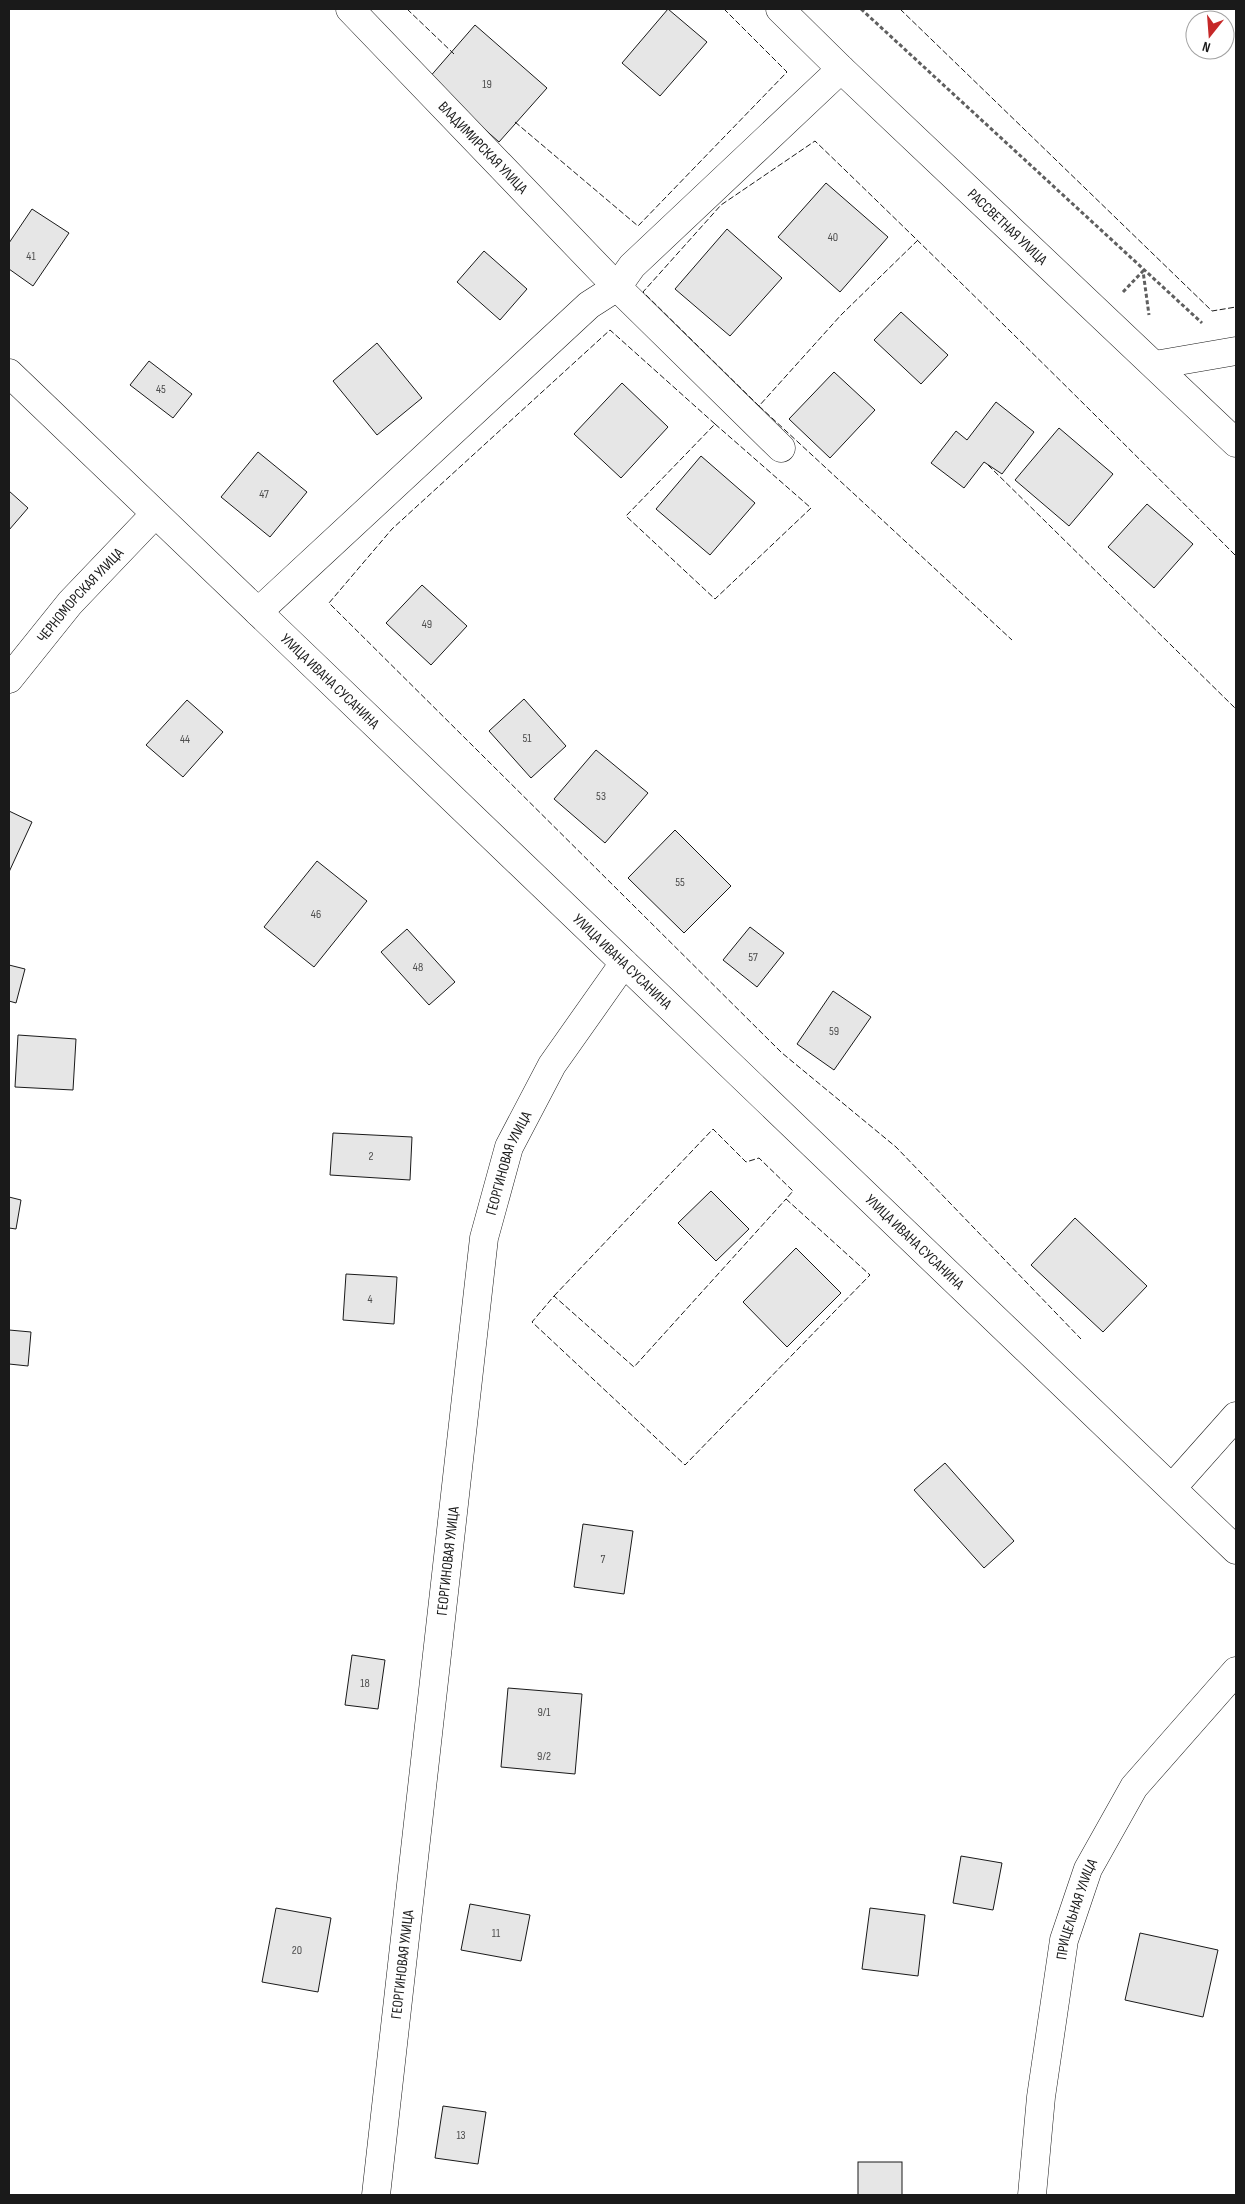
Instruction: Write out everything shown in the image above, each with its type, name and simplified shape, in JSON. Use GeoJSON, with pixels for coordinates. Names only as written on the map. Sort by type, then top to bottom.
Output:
{"type":"FeatureCollection","features":[{"type":"Feature","properties":{"kind":"street","name":"ВЛАДИМИРСКАЯ УЛИЦА"},"geometry":{"type":"LineString","coordinates":[[350,9],[617,287],[781,448]]}},
{"type":"Feature","properties":{"kind":"street","name":"РАССВЕТНАЯ УЛИЦА"},"geometry":{"type":"LineString","coordinates":[[780,9],[1236,443]]}},
{"type":"Feature","properties":{"kind":"street"},"geometry":{"type":"LineString","coordinates":[[258,612],[589,305],[617,287],[632,266],[841,69]]}},
{"type":"Feature","properties":{"kind":"street"},"geometry":{"type":"LineString","coordinates":[[1155,365],[1236,351]]}},
{"type":"Feature","properties":{"kind":"street","name":"УЛИЦА ИВАНА СУСАНИНА"},"geometry":{"type":"LineString","coordinates":[[9,373],[1236,1550]]}},
{"type":"Feature","properties":{"kind":"street","name":"ЧЕРНОМОРСКАЯ УЛИЦА"},"geometry":{"type":"LineString","coordinates":[[9,679],[70,602],[155,514]]}},
{"type":"Feature","properties":{"kind":"street","name":"ГЕОРГИНОВАЯ УЛИЦА"},"geometry":{"type":"LineString","coordinates":[[376,2195],[484,1238],[509,1147],[552,1065],[624,963]]}},
{"type":"Feature","properties":{"kind":"street"},"geometry":{"type":"LineString","coordinates":[[1172,1488],[1236,1416]]}},
{"type":"Feature","properties":{"kind":"street","name":"ПРИЦЕЛЬНАЯ УЛИЦА"},"geometry":{"type":"LineString","coordinates":[[1032,2195],[1041,2097],[1064,1940],[1088,1869],[1134,1787],[1236,1671]]}},
{"type":"Feature","properties":{"kind":"path"},"geometry":{"type":"LineString","coordinates":[[861,9],[1201,324]]}},
{"type":"Feature","properties":{"kind":"path"},"geometry":{"type":"LineString","coordinates":[[1117,284],[1130,296]]}},
{"type":"Feature","properties":{"kind":"path"},"geometry":{"type":"LineString","coordinates":[[1143,308],[1155,320]]}},
{"type":"Feature","properties":{"kind":"building"},"geometry":{"type":"Polygon","coordinates":[[[668,9],[707,42],[660,96],[622,63],[668,9]]]}},
{"type":"Feature","properties":{"kind":"building"},"geometry":{"type":"Polygon","coordinates":[[[475,25],[547,88],[499,142],[428,79],[475,25]]]}},
{"type":"Feature","properties":{"kind":"building"},"geometry":{"type":"Polygon","coordinates":[[[826,183],[888,237],[840,292],[778,237],[826,183]]]}},
{"type":"Feature","properties":{"kind":"building"},"geometry":{"type":"Polygon","coordinates":[[[32,209],[69,233],[33,286],[9,269],[9,243],[32,209]]]}},
{"type":"Feature","properties":{"kind":"building"},"geometry":{"type":"Polygon","coordinates":[[[727,229],[782,278],[730,336],[675,289],[727,229]]]}},
{"type":"Feature","properties":{"kind":"building"},"geometry":{"type":"Polygon","coordinates":[[[484,251],[527,289],[500,320],[457,282],[484,251]]]}},
{"type":"Feature","properties":{"kind":"building"},"geometry":{"type":"Polygon","coordinates":[[[901,312],[948,355],[921,384],[874,340],[901,312]]]}},
{"type":"Feature","properties":{"kind":"building"},"geometry":{"type":"Polygon","coordinates":[[[377,343],[422,398],[377,435],[333,381],[377,343]]]}},
{"type":"Feature","properties":{"kind":"building"},"geometry":{"type":"Polygon","coordinates":[[[149,361],[192,394],[173,418],[130,385],[149,361]]]}},
{"type":"Feature","properties":{"kind":"building"},"geometry":{"type":"Polygon","coordinates":[[[834,372],[875,410],[830,458],[789,419],[834,372]]]}},
{"type":"Feature","properties":{"kind":"building"},"geometry":{"type":"Polygon","coordinates":[[[622,383],[668,427],[621,478],[574,434],[622,383]]]}},
{"type":"Feature","properties":{"kind":"building"},"geometry":{"type":"Polygon","coordinates":[[[996,402],[1034,432],[1002,474],[984,462],[964,488],[931,463],[956,431],[967,440],[996,402]]]}},
{"type":"Feature","properties":{"kind":"building"},"geometry":{"type":"Polygon","coordinates":[[[1059,428],[1113,474],[1069,526],[1015,480],[1059,428]]]}},
{"type":"Feature","properties":{"kind":"building"},"geometry":{"type":"Polygon","coordinates":[[[258,452],[307,492],[270,537],[221,497],[258,452]]]}},
{"type":"Feature","properties":{"kind":"building"},"geometry":{"type":"Polygon","coordinates":[[[701,456],[755,503],[710,555],[656,509],[701,456]]]}},
{"type":"Feature","properties":{"kind":"building"},"geometry":{"type":"Polygon","coordinates":[[[9,491],[28,508],[9,530],[9,491]]]}},
{"type":"Feature","properties":{"kind":"building"},"geometry":{"type":"Polygon","coordinates":[[[1147,504],[1193,544],[1154,588],[1108,547],[1147,504]]]}},
{"type":"Feature","properties":{"kind":"building"},"geometry":{"type":"Polygon","coordinates":[[[422,585],[467,626],[431,665],[386,623],[422,585]]]}},
{"type":"Feature","properties":{"kind":"building"},"geometry":{"type":"Polygon","coordinates":[[[524,699],[566,746],[531,778],[489,731],[524,699]]]}},
{"type":"Feature","properties":{"kind":"building"},"geometry":{"type":"Polygon","coordinates":[[[187,700],[223,732],[183,777],[146,745],[187,700]]]}},
{"type":"Feature","properties":{"kind":"building"},"geometry":{"type":"Polygon","coordinates":[[[596,750],[648,793],[605,843],[554,799],[596,750]]]}},
{"type":"Feature","properties":{"kind":"building"},"geometry":{"type":"Polygon","coordinates":[[[9,811],[32,822],[9,872],[9,811]]]}},
{"type":"Feature","properties":{"kind":"building"},"geometry":{"type":"Polygon","coordinates":[[[675,830],[731,886],[684,933],[628,878],[675,830]]]}},
{"type":"Feature","properties":{"kind":"building"},"geometry":{"type":"Polygon","coordinates":[[[317,861],[367,901],[314,967],[264,927],[317,861]]]}},
{"type":"Feature","properties":{"kind":"building"},"geometry":{"type":"Polygon","coordinates":[[[750,927],[784,953],[757,987],[723,960],[750,927]]]}},
{"type":"Feature","properties":{"kind":"building"},"geometry":{"type":"Polygon","coordinates":[[[407,929],[455,982],[429,1005],[381,952],[407,929]]]}},
{"type":"Feature","properties":{"kind":"building"},"geometry":{"type":"Polygon","coordinates":[[[9,965],[25,969],[16,1003],[9,1001],[9,965]]]}},
{"type":"Feature","properties":{"kind":"building"},"geometry":{"type":"Polygon","coordinates":[[[833,991],[871,1017],[834,1070],[797,1044],[833,991]]]}},
{"type":"Feature","properties":{"kind":"building"},"geometry":{"type":"Polygon","coordinates":[[[18,1035],[76,1039],[73,1090],[15,1087],[18,1035]]]}},
{"type":"Feature","properties":{"kind":"building"},"geometry":{"type":"Polygon","coordinates":[[[333,1133],[412,1137],[410,1180],[330,1175],[333,1133]]]}},
{"type":"Feature","properties":{"kind":"building"},"geometry":{"type":"Polygon","coordinates":[[[711,1191],[749,1229],[716,1261],[678,1223],[711,1191]]]}},
{"type":"Feature","properties":{"kind":"building"},"geometry":{"type":"Polygon","coordinates":[[[9,1197],[21,1200],[16,1229],[9,1228],[9,1197]]]}},
{"type":"Feature","properties":{"kind":"building"},"geometry":{"type":"Polygon","coordinates":[[[1075,1218],[1147,1286],[1103,1332],[1031,1265],[1075,1218]]]}},
{"type":"Feature","properties":{"kind":"building"},"geometry":{"type":"Polygon","coordinates":[[[796,1248],[841,1293],[787,1347],[743,1302],[796,1248]]]}},
{"type":"Feature","properties":{"kind":"building"},"geometry":{"type":"Polygon","coordinates":[[[346,1274],[397,1277],[394,1324],[343,1320],[346,1274]]]}},
{"type":"Feature","properties":{"kind":"building"},"geometry":{"type":"Polygon","coordinates":[[[9,1330],[31,1332],[28,1366],[9,1364],[9,1330]]]}},
{"type":"Feature","properties":{"kind":"building"},"geometry":{"type":"Polygon","coordinates":[[[945,1463],[1014,1541],[984,1568],[914,1490],[945,1463]]]}},
{"type":"Feature","properties":{"kind":"building"},"geometry":{"type":"Polygon","coordinates":[[[583,1524],[633,1531],[624,1594],[574,1587],[583,1524]]]}},
{"type":"Feature","properties":{"kind":"building"},"geometry":{"type":"Polygon","coordinates":[[[352,1655],[385,1660],[378,1709],[345,1705],[352,1655]]]}},
{"type":"Feature","properties":{"kind":"building"},"geometry":{"type":"Polygon","coordinates":[[[508,1688],[582,1694],[575,1774],[501,1767],[508,1688]]]}},
{"type":"Feature","properties":{"kind":"building"},"geometry":{"type":"Polygon","coordinates":[[[961,1856],[1002,1863],[993,1910],[953,1903],[961,1856]]]}},
{"type":"Feature","properties":{"kind":"building"},"geometry":{"type":"Polygon","coordinates":[[[470,1904],[530,1915],[521,1961],[461,1950],[470,1904]]]}},
{"type":"Feature","properties":{"kind":"building"},"geometry":{"type":"Polygon","coordinates":[[[276,1908],[331,1918],[318,1992],[262,1982],[276,1908]]]}},
{"type":"Feature","properties":{"kind":"building"},"geometry":{"type":"Polygon","coordinates":[[[870,1908],[925,1915],[918,1976],[862,1969],[870,1908]]]}},
{"type":"Feature","properties":{"kind":"building"},"geometry":{"type":"Polygon","coordinates":[[[1140,1933],[1218,1950],[1203,2017],[1125,2000],[1140,1933]]]}},
{"type":"Feature","properties":{"kind":"building"},"geometry":{"type":"Polygon","coordinates":[[[443,2106],[486,2112],[478,2164],[435,2158],[443,2106]]]}},
{"type":"Feature","properties":{"kind":"building"},"geometry":{"type":"Polygon","coordinates":[[[858,2162],[902,2162],[902,2195],[858,2195],[858,2162]]]}},
{"type":"Feature","properties":{"kind":"fence"},"geometry":{"type":"LineString","coordinates":[[407,9],[454,54]]}},
{"type":"Feature","properties":{"kind":"fence"},"geometry":{"type":"LineString","coordinates":[[515,122],[638,226],[787,72],[724,9]]}},
{"type":"Feature","properties":{"kind":"fence"},"geometry":{"type":"LineString","coordinates":[[900,9],[1212,311],[1236,307]]}},
{"type":"Feature","properties":{"kind":"fence"},"geometry":{"type":"LineString","coordinates":[[918,240],[841,315],[759,406],[643,292],[721,205],[815,141],[868,192],[921,244],[1027,347],[1236,556]]}},
{"type":"Feature","properties":{"kind":"fence"},"geometry":{"type":"LineString","coordinates":[[715,424],[610,330],[392,529],[329,603],[782,1053],[896,1147],[1081,1339]]}},
{"type":"Feature","properties":{"kind":"fence"},"geometry":{"type":"LineString","coordinates":[[759,406],[1012,640]]}},
{"type":"Feature","properties":{"kind":"fence"},"geometry":{"type":"LineString","coordinates":[[715,424],[811,508],[715,599],[626,516],[715,424]]}},
{"type":"Feature","properties":{"kind":"fence"},"geometry":{"type":"LineString","coordinates":[[988,465],[1236,709]]}},
{"type":"Feature","properties":{"kind":"fence"},"geometry":{"type":"LineString","coordinates":[[554,1296],[713,1129],[746,1162],[759,1158],[793,1191],[786,1199]]}},
{"type":"Feature","properties":{"kind":"fence"},"geometry":{"type":"LineString","coordinates":[[786,1199],[870,1275],[685,1465],[532,1322],[554,1296],[634,1367],[786,1199]]}}]}
